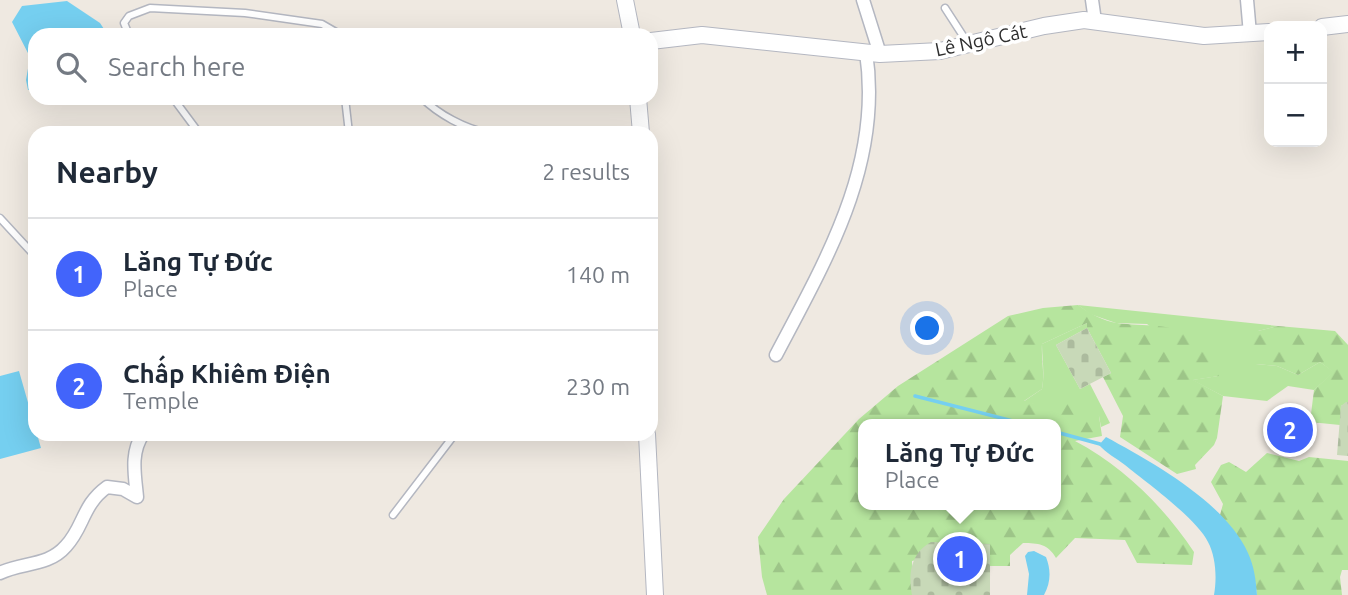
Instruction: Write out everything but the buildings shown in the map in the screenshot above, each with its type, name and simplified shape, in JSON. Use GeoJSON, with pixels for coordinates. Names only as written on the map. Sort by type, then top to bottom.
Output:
{"type":"FeatureCollection","features":[{"type":"Feature","properties":{"kind":"street"},"geometry":{"type":"LineString","coordinates":[[625,0],[631,28]]}},
{"type":"Feature","properties":{"kind":"street"},"geometry":{"type":"LineString","coordinates":[[776,355],[835,242],[857,180],[870,97],[873,53],[863,0]]}},
{"type":"Feature","properties":{"kind":"street"},"geometry":{"type":"LineString","coordinates":[[1092,0],[1095,21]]}},
{"type":"Feature","properties":{"kind":"street"},"geometry":{"type":"LineString","coordinates":[[1247,0],[1250,34]]}},
{"type":"Feature","properties":{"kind":"street","name":"Lê Ngô Cát"},"geometry":{"type":"LineString","coordinates":[[658,40],[702,35],[873,53],[940,51],[1044,26],[1084,20],[1204,36],[1264,33]]}},
{"type":"Feature","properties":{"kind":"street"},"geometry":{"type":"LineString","coordinates":[[1327,26],[1348,24]]}},
{"type":"Feature","properties":{"kind":"street"},"geometry":{"type":"LineString","coordinates":[[639,105],[640,126]]}},
{"type":"Feature","properties":{"kind":"street"},"geometry":{"type":"LineString","coordinates":[[0,573],[54,557],[68,546],[94,496],[107,487],[123,489],[137,497],[134,464],[139,441]]}},
{"type":"Feature","properties":{"kind":"street"},"geometry":{"type":"LineString","coordinates":[[647,441],[655,595]]}},
{"type":"Feature","properties":{"kind":"lane"},"geometry":{"type":"LineString","coordinates":[[126,28],[124,23],[129,16],[150,8],[245,13],[322,24],[329,28]]}},
{"type":"Feature","properties":{"kind":"lane"},"geometry":{"type":"LineString","coordinates":[[945,8],[968,44]]}},
{"type":"Feature","properties":{"kind":"lane"},"geometry":{"type":"LineString","coordinates":[[178,105],[194,126]]}},
{"type":"Feature","properties":{"kind":"lane"},"geometry":{"type":"LineString","coordinates":[[346,105],[348,126]]}},
{"type":"Feature","properties":{"kind":"lane"},"geometry":{"type":"LineString","coordinates":[[429,105],[466,126]]}},
{"type":"Feature","properties":{"kind":"lane"},"geometry":{"type":"LineString","coordinates":[[0,218],[28,248]]}},
{"type":"Feature","properties":{"kind":"lane"},"geometry":{"type":"LineString","coordinates":[[393,515],[450,441]]}},
{"type":"Feature","properties":{"kind":"green space"},"geometry":{"type":"Polygon","coordinates":[[[1078,305],[1278,326],[1258,331],[1256,364],[1277,366],[1298,375],[1320,362],[1334,372],[1314,390],[1288,386],[1267,401],[1223,396],[1192,380],[1218,376],[1147,324],[1116,323],[1090,314],[1078,305]]]}},
{"type":"Feature","properties":{"kind":"green space"},"geometry":{"type":"Polygon","coordinates":[[[1078,305],[1112,322],[1176,330],[1186,334],[1202,347],[1219,376],[1193,380],[1223,396],[1217,438],[1195,465],[1196,469],[1177,474],[1120,437],[1123,416],[1103,377],[1111,373],[1087,328],[1087,323],[1042,344],[1042,389],[1024,401],[1036,404],[1089,400],[1099,416],[1102,436],[1075,441],[1110,463],[1142,489],[1170,519],[1194,552],[1192,565],[1137,563],[1125,540],[1075,538],[1056,558],[1042,545],[1023,543],[1010,555],[1010,566],[990,566],[990,544],[912,561],[912,595],[767,595],[762,577],[758,537],[784,499],[858,420],[858,510],[1061,510],[1061,419],[859,419],[898,386],[1008,316],[1043,308],[1078,305]]]}},
{"type":"Feature","properties":{"kind":"green space"},"geometry":{"type":"Polygon","coordinates":[[[1087,323],[1087,328],[1056,345],[1080,389],[1090,384],[1110,423],[1101,427],[1099,416],[1023,402],[1042,389],[1042,344],[1087,323]]]}},
{"type":"Feature","properties":{"kind":"green space"},"geometry":{"type":"Polygon","coordinates":[[[1278,326],[1335,331],[1348,345],[1348,402],[1341,406],[1340,425],[1310,422],[1314,390],[1333,372],[1320,362],[1298,375],[1277,366],[1256,364],[1242,344],[1258,331],[1278,326]]]}},
{"type":"Feature","properties":{"kind":"green space"},"geometry":{"type":"Polygon","coordinates":[[[1087,328],[1111,373],[1080,389],[1056,345],[1087,328]]]}},
{"type":"Feature","properties":{"kind":"green space"},"geometry":{"type":"Polygon","coordinates":[[[1346,402],[1348,456],[1337,455],[1341,406],[1346,402]]]}},
{"type":"Feature","properties":{"kind":"green space"},"geometry":{"type":"Polygon","coordinates":[[[1267,453],[1299,461],[1309,457],[1348,461],[1348,570],[1342,570],[1340,577],[1342,595],[1257,595],[1250,561],[1241,543],[1220,515],[1223,504],[1211,482],[1221,465],[1229,462],[1246,472],[1267,453]]]}},
{"type":"Feature","properties":{"kind":"green space"},"geometry":{"type":"Polygon","coordinates":[[[931,542],[990,544],[990,595],[912,595],[912,565],[919,552],[931,542]]]}},
{"type":"Feature","properties":{"kind":"water"},"geometry":{"type":"Polygon","coordinates":[[[67,1],[103,28],[28,28],[28,53],[12,22],[22,6],[67,1]]]}},
{"type":"Feature","properties":{"kind":"water"},"geometry":{"type":"Polygon","coordinates":[[[19,371],[28,402],[28,441],[39,441],[41,448],[0,459],[0,376],[19,371]]]}},
{"type":"Feature","properties":{"kind":"water"},"geometry":{"type":"Polygon","coordinates":[[[1106,437],[1186,486],[1223,517],[1248,553],[1257,595],[1214,595],[1214,561],[1211,548],[1202,533],[1170,501],[1099,445],[1106,437]]]}},
{"type":"Feature","properties":{"kind":"water"},"geometry":{"type":"Polygon","coordinates":[[[1034,551],[1046,557],[1049,567],[1050,576],[1044,595],[1027,595],[1029,574],[1025,556],[1034,551]]]}},
{"type":"Feature","properties":{"kind":"waterway"},"geometry":{"type":"LineString","coordinates":[[915,396],[1005,419]]}},
{"type":"Feature","properties":{"kind":"waterway"},"geometry":{"type":"LineString","coordinates":[[1061,433],[1100,444]]}},
{"type":"Feature","properties":{"kind":"place","name":"Chấp Khiêm Điện"},"geometry":{"type":"Point","coordinates":[1290,430]}},
{"type":"Feature","properties":{"kind":"place","name":"Lăng Tự Đức"},"geometry":{"type":"Point","coordinates":[960,559]}}]}
